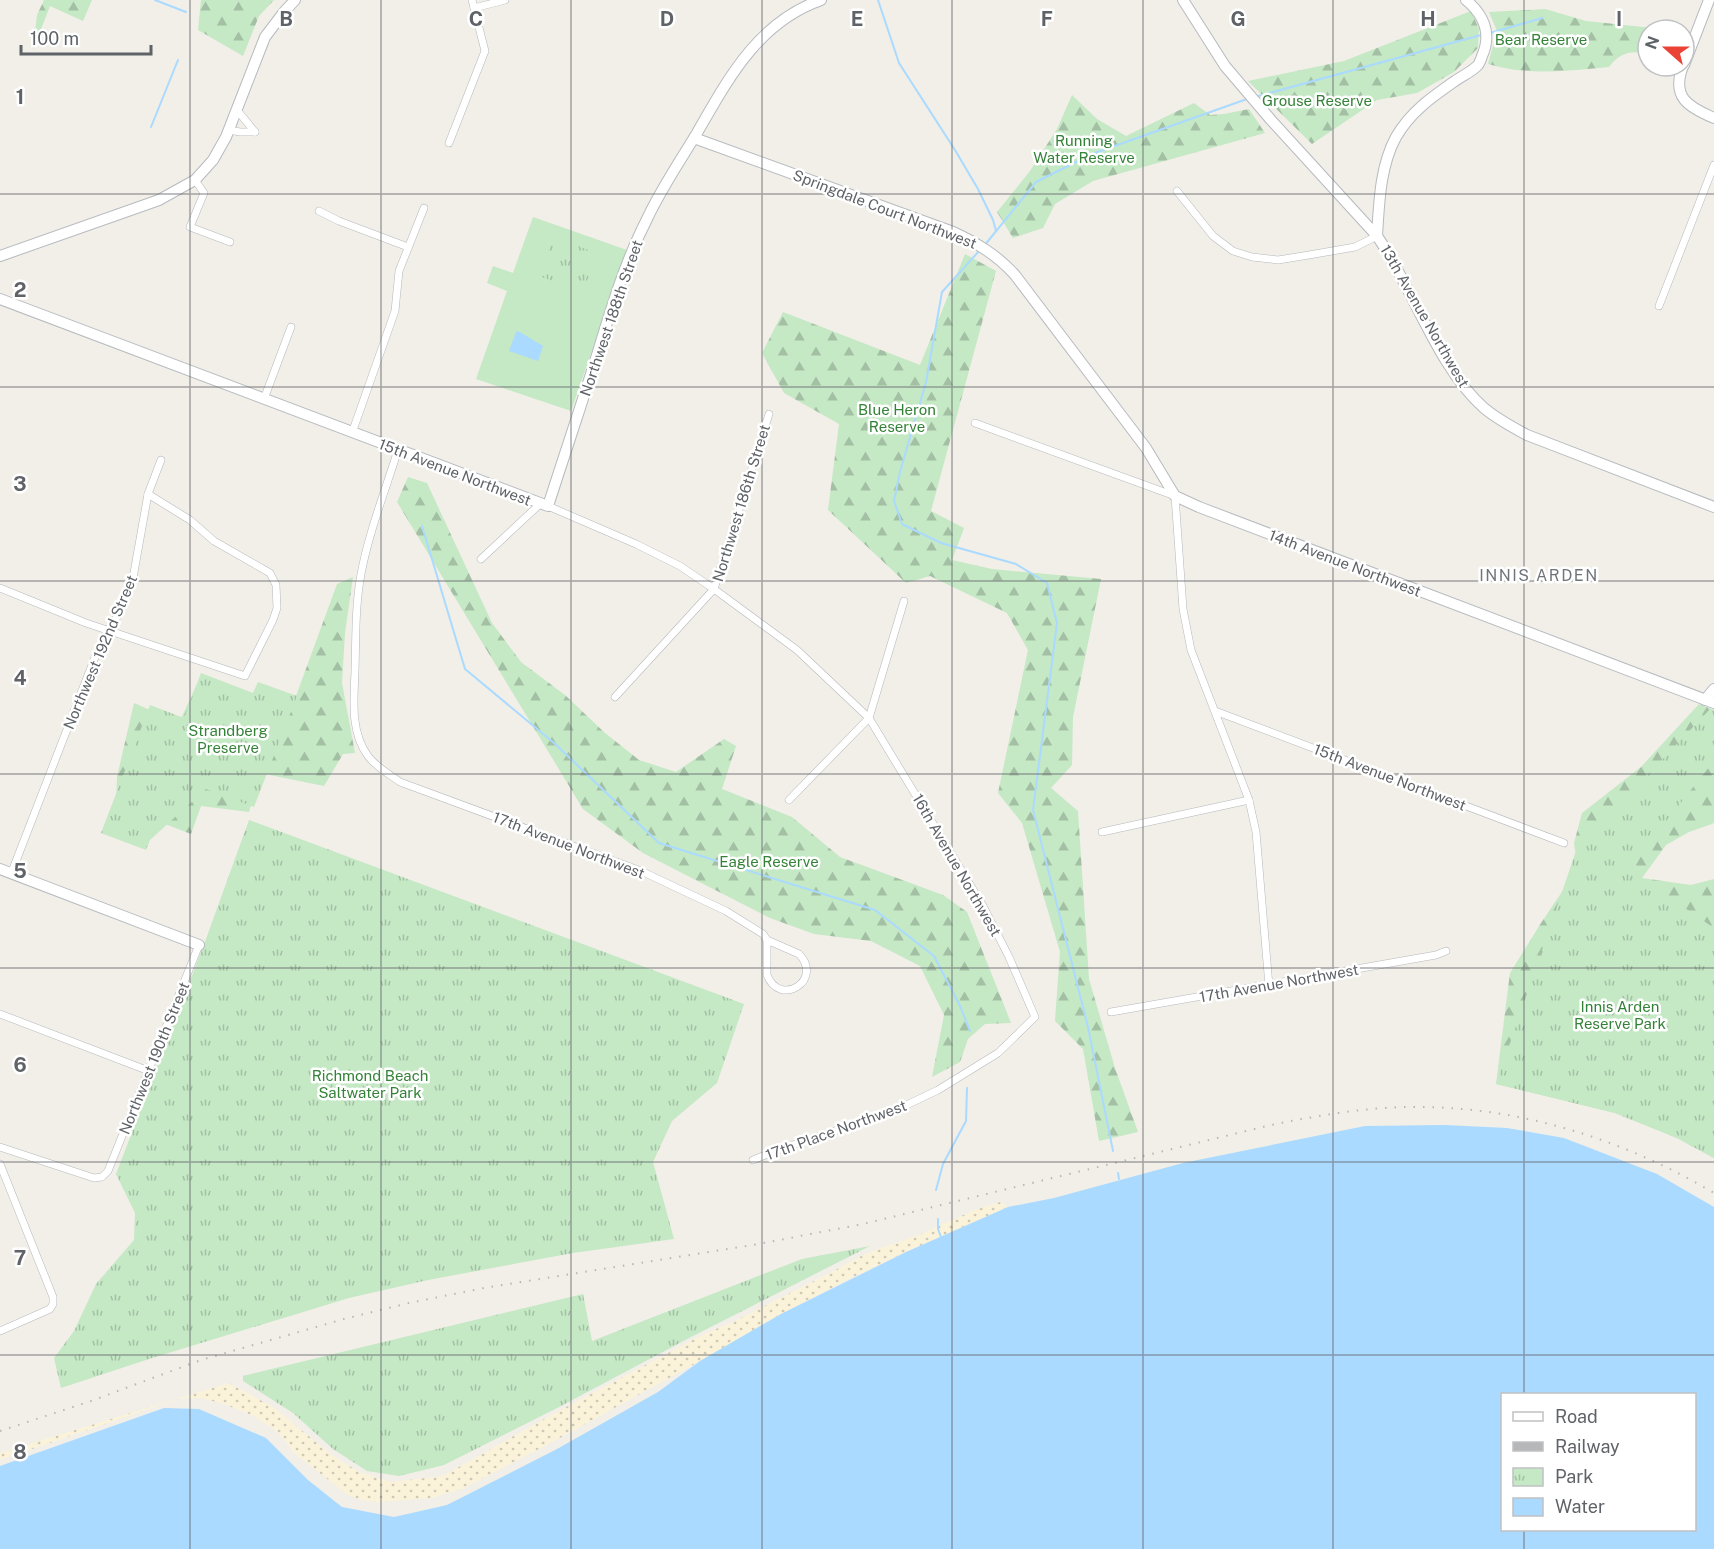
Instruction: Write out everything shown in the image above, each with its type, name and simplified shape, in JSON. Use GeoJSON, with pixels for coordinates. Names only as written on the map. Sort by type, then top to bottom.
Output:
{"type":"FeatureCollection","features":[{"type":"Feature","properties":{"kind":"street"},"geometry":{"type":"LineString","coordinates":[[0,256],[159,200],[195,180],[213,160],[229,130],[265,37],[295,0]]}},
{"type":"Feature","properties":{"kind":"street"},"geometry":{"type":"LineString","coordinates":[[449,143],[485,51],[473,4],[505,0]]}},
{"type":"Feature","properties":{"kind":"street","name":"Northwest 188th Street"},"geometry":{"type":"LineString","coordinates":[[481,559],[544,505],[614,301],[646,220],[670,174],[694,138],[722,88],[753,45],[771,27],[790,14],[821,0]]}},
{"type":"Feature","properties":{"kind":"street"},"geometry":{"type":"LineString","coordinates":[[1183,0],[1225,66],[1377,236]]}},
{"type":"Feature","properties":{"kind":"street"},"geometry":{"type":"LineString","coordinates":[[1377,236],[1384,174],[1395,138],[1407,119],[1426,101],[1478,65],[1485,50],[1487,34],[1484,21],[1466,0]]}},
{"type":"Feature","properties":{"kind":"street"},"geometry":{"type":"LineString","coordinates":[[1696,34],[1709,0]]}},
{"type":"Feature","properties":{"kind":"street"},"geometry":{"type":"LineString","coordinates":[[1681,78],[1680,93],[1685,102],[1714,118]]}},
{"type":"Feature","properties":{"kind":"street"},"geometry":{"type":"LineString","coordinates":[[229,130],[255,132],[237,110]]}},
{"type":"Feature","properties":{"kind":"street","name":"Springdale Court Northwest"},"geometry":{"type":"LineString","coordinates":[[694,138],[952,232],[989,250],[1015,275],[1140,439],[1174,496]]}},
{"type":"Feature","properties":{"kind":"street"},"geometry":{"type":"LineString","coordinates":[[1659,306],[1714,165]]}},
{"type":"Feature","properties":{"kind":"street"},"geometry":{"type":"LineString","coordinates":[[195,180],[204,193],[190,227],[230,242]]}},
{"type":"Feature","properties":{"kind":"street","name":"13th Avenue Northwest"},"geometry":{"type":"LineString","coordinates":[[1177,191],[1213,236],[1233,251],[1252,257],[1278,260],[1309,255],[1355,247],[1377,236],[1391,256],[1440,349],[1469,392],[1484,408],[1504,423],[1527,435],[1714,507]]}},
{"type":"Feature","properties":{"kind":"street"},"geometry":{"type":"LineString","coordinates":[[352,434],[395,311],[399,271],[424,208]]}},
{"type":"Feature","properties":{"kind":"street"},"geometry":{"type":"LineString","coordinates":[[319,211],[408,247]]}},
{"type":"Feature","properties":{"kind":"street","name":"15th Avenue Northwest"},"geometry":{"type":"LineString","coordinates":[[1,298],[352,434],[544,505],[636,544],[680,567],[714,589],[797,650],[869,718]]}},
{"type":"Feature","properties":{"kind":"street"},"geometry":{"type":"LineString","coordinates":[[264,399],[291,327]]}},
{"type":"Feature","properties":{"kind":"street","name":"Northwest 186th Street"},"geometry":{"type":"LineString","coordinates":[[615,697],[714,589],[769,414]]}},
{"type":"Feature","properties":{"kind":"street","name":"14th Avenue Northwest"},"geometry":{"type":"LineString","coordinates":[[975,423],[1174,496],[1228,519],[1709,701]]}},
{"type":"Feature","properties":{"kind":"street","name":"17th Avenue Northwest"},"geometry":{"type":"LineString","coordinates":[[398,450],[367,548],[360,576],[357,606],[355,719],[360,740],[368,756],[381,770],[400,782],[640,871],[726,911],[763,934],[767,940],[803,957],[807,966],[806,976],[796,987],[783,990],[774,986],[768,979],[767,940]]}},
{"type":"Feature","properties":{"kind":"street","name":"Northwest 192nd Street"},"geometry":{"type":"LineString","coordinates":[[11,874],[97,652],[117,617],[133,578],[148,494],[161,460]]}},
{"type":"Feature","properties":{"kind":"street"},"geometry":{"type":"LineString","coordinates":[[0,588],[108,631],[245,676],[277,608],[276,585],[270,573],[214,541],[190,520],[148,494]]}},
{"type":"Feature","properties":{"kind":"street"},"geometry":{"type":"LineString","coordinates":[[1174,496],[1183,609],[1191,650],[1249,800],[1256,832],[1269,986]]}},
{"type":"Feature","properties":{"kind":"street"},"geometry":{"type":"LineString","coordinates":[[789,800],[869,718],[904,601]]}},
{"type":"Feature","properties":{"kind":"street"},"geometry":{"type":"LineString","coordinates":[[1709,701],[1714,689]]}},
{"type":"Feature","properties":{"kind":"street","name":"15th Avenue Northwest"},"geometry":{"type":"LineString","coordinates":[[1215,711],[1564,843]]}},
{"type":"Feature","properties":{"kind":"street","name":"16th Avenue Northwest"},"geometry":{"type":"LineString","coordinates":[[869,718],[983,906],[1010,957],[1035,1017]]}},
{"type":"Feature","properties":{"kind":"street"},"geometry":{"type":"LineString","coordinates":[[1102,832],[1249,800]]}},
{"type":"Feature","properties":{"kind":"street"},"geometry":{"type":"LineString","coordinates":[[0,870],[200,945]]}},
{"type":"Feature","properties":{"kind":"street","name":"Northwest 190th Street"},"geometry":{"type":"LineString","coordinates":[[0,1147],[94,1178],[102,1177],[108,1172],[200,945]]}},
{"type":"Feature","properties":{"kind":"street","name":"17th Avenue Northwest"},"geometry":{"type":"LineString","coordinates":[[1111,1012],[1269,986],[1436,955],[1446,951]]}},
{"type":"Feature","properties":{"kind":"street"},"geometry":{"type":"LineString","coordinates":[[0,1014],[149,1071]]}},
{"type":"Feature","properties":{"kind":"street","name":"17th Place Northwest"},"geometry":{"type":"LineString","coordinates":[[753,1160],[894,1111],[938,1090],[998,1053],[1035,1017]]}},
{"type":"Feature","properties":{"kind":"street"},"geometry":{"type":"LineString","coordinates":[[0,1164],[53,1297],[50,1309],[0,1331]]}},
{"type":"Feature","properties":{"kind":"green space"},"geometry":{"type":"Polygon","coordinates":[[[44,0],[92,0],[83,21],[50,6],[33,50],[37,15],[44,0]]]}},
{"type":"Feature","properties":{"kind":"green space"},"geometry":{"type":"Polygon","coordinates":[[[201,0],[274,0],[259,16],[243,56],[198,30],[201,0]]]}},
{"type":"Feature","properties":{"kind":"green space","name":"Bear Reserve"},"geometry":{"type":"Polygon","coordinates":[[[1545,9],[1586,21],[1636,26],[1636,52],[1617,58],[1609,67],[1563,71],[1518,70],[1488,64],[1497,31],[1489,12],[1545,9]]]}},
{"type":"Feature","properties":{"kind":"green space","name":"Grouse Reserve"},"geometry":{"type":"Polygon","coordinates":[[[1471,11],[1479,29],[1478,48],[1454,72],[1417,93],[1377,100],[1312,144],[1248,81],[1344,61],[1471,11]]]}},
{"type":"Feature","properties":{"kind":"green space","name":"Running Water Reserve"},"geometry":{"type":"Polygon","coordinates":[[[1072,95],[1097,119],[1126,136],[1194,103],[1210,115],[1249,109],[1265,133],[1093,181],[1055,204],[1043,228],[1013,238],[997,212],[1030,171],[1057,129],[1072,95]]]}},
{"type":"Feature","properties":{"kind":"green space"},"geometry":{"type":"Polygon","coordinates":[[[533,217],[627,250],[571,411],[476,379],[507,291],[487,283],[493,266],[513,273],[533,217]]]}},
{"type":"Feature","properties":{"kind":"green space"},"geometry":{"type":"Polygon","coordinates":[[[553,237],[597,253],[583,292],[539,276],[553,237]]]}},
{"type":"Feature","properties":{"kind":"green space","name":"Blue Heron Reserve"},"geometry":{"type":"Polygon","coordinates":[[[965,254],[996,271],[931,511],[964,528],[952,560],[992,569],[1101,579],[1073,717],[1072,765],[1051,788],[1078,811],[1089,979],[1115,1068],[1138,1132],[1099,1141],[1083,1049],[1055,1021],[1060,952],[1022,823],[998,793],[1028,650],[1007,613],[930,576],[906,583],[828,510],[839,424],[784,393],[762,353],[783,312],[920,365],[965,254]]]}},
{"type":"Feature","properties":{"kind":"green space","name":"Eagle Reserve"},"geometry":{"type":"Polygon","coordinates":[[[408,477],[427,483],[492,623],[521,662],[565,695],[605,733],[639,760],[676,772],[724,739],[736,746],[722,789],[792,817],[840,857],[943,895],[967,912],[1011,1023],[985,1024],[968,1039],[960,1062],[932,1077],[944,1015],[920,966],[871,941],[814,934],[770,918],[643,853],[583,809],[397,502],[408,477]]]}},
{"type":"Feature","properties":{"kind":"green space"},"geometry":{"type":"Polygon","coordinates":[[[353,577],[345,633],[342,683],[355,753],[343,754],[324,786],[260,773],[249,812],[201,806],[191,834],[116,805],[117,777],[134,703],[179,723],[197,684],[292,707],[337,584],[353,577]]]}},
{"type":"Feature","properties":{"kind":"green space","name":"Strandberg Preserve"},"geometry":{"type":"Polygon","coordinates":[[[201,673],[253,693],[258,682],[297,696],[254,807],[206,789],[150,840],[146,850],[101,833],[150,705],[184,718],[201,673]]]}},
{"type":"Feature","properties":{"kind":"green space","name":"Innis Arden Reserve Park"},"geometry":{"type":"Polygon","coordinates":[[[1699,704],[1714,710],[1714,822],[1666,845],[1642,878],[1691,885],[1714,879],[1714,1158],[1677,1138],[1615,1113],[1496,1084],[1510,973],[1578,868],[1574,843],[1582,813],[1641,767],[1699,704]]]}},
{"type":"Feature","properties":{"kind":"green space","name":"Innis Arden Reserve Park"},"geometry":{"type":"Polygon","coordinates":[[[1710,709],[1714,710],[1714,761],[1628,869],[1714,928],[1714,1158],[1677,1138],[1615,1113],[1496,1084],[1576,851],[1710,709]]]}},
{"type":"Feature","properties":{"kind":"green space","name":"Richmond Beach Saltwater Park"},"geometry":{"type":"Polygon","coordinates":[[[249,820],[744,1004],[717,1083],[672,1121],[653,1162],[674,1239],[573,1253],[428,1280],[349,1298],[61,1388],[54,1358],[74,1331],[96,1284],[134,1240],[135,1213],[116,1174],[249,820]]]}},
{"type":"Feature","properties":{"kind":"green space"},"geometry":{"type":"Polygon","coordinates":[[[870,1246],[444,1465],[399,1476],[367,1471],[333,1449],[293,1413],[243,1381],[243,1376],[583,1294],[592,1341],[802,1259],[870,1246]]]}},
{"type":"Feature","properties":{"kind":"sand"},"geometry":{"type":"Polygon","coordinates":[[[1000,1202],[1008,1207],[853,1277],[781,1314],[556,1440],[462,1489],[431,1498],[378,1502],[361,1500],[348,1495],[294,1453],[271,1427],[251,1415],[201,1398],[178,1399],[0,1460],[0,1453],[229,1383],[273,1407],[333,1456],[359,1472],[391,1482],[443,1476],[553,1414],[706,1333],[731,1323],[867,1253],[1000,1202]]]}},
{"type":"Feature","properties":{"kind":"water"},"geometry":{"type":"Polygon","coordinates":[[[518,331],[543,346],[538,361],[509,351],[518,331]]]}},
{"type":"Feature","properties":{"kind":"water"},"geometry":{"type":"Polygon","coordinates":[[[1445,1125],[1507,1128],[1564,1138],[1657,1174],[1714,1207],[1714,1549],[0,1549],[0,1466],[164,1408],[199,1409],[266,1438],[308,1480],[342,1507],[394,1517],[447,1505],[557,1449],[658,1392],[700,1361],[781,1314],[906,1252],[1008,1207],[1054,1198],[1183,1163],[1365,1126],[1445,1125]]]}},
{"type":"Feature","properties":{"kind":"waterway"},"geometry":{"type":"LineString","coordinates":[[155,0],[186,12]]}},
{"type":"Feature","properties":{"kind":"waterway"},"geometry":{"type":"LineString","coordinates":[[878,0],[899,63],[978,189],[996,231]]}},
{"type":"Feature","properties":{"kind":"waterway"},"geometry":{"type":"LineString","coordinates":[[1490,33],[1542,18]]}},
{"type":"Feature","properties":{"kind":"waterway"},"geometry":{"type":"LineString","coordinates":[[1255,97],[1481,35]]}},
{"type":"Feature","properties":{"kind":"waterway"},"geometry":{"type":"LineString","coordinates":[[151,127],[178,60]]}},
{"type":"Feature","properties":{"kind":"waterway"},"geometry":{"type":"LineString","coordinates":[[984,246],[1036,182],[1092,154],[1247,99]]}},
{"type":"Feature","properties":{"kind":"waterway"},"geometry":{"type":"LineString","coordinates":[[980,250],[942,292],[926,382],[894,501],[902,524],[941,543],[1016,564],[1047,583],[1057,623],[1033,810],[1088,1027],[1113,1151]]}},
{"type":"Feature","properties":{"kind":"waterway"},"geometry":{"type":"LineString","coordinates":[[422,526],[465,669],[554,743],[659,843],[875,910],[934,956],[960,1006],[970,1031]]}},
{"type":"Feature","properties":{"kind":"waterway"},"geometry":{"type":"LineString","coordinates":[[936,1190],[943,1164],[966,1121],[967,1088]]}},
{"type":"Feature","properties":{"kind":"waterway"},"geometry":{"type":"LineString","coordinates":[[1118,1173],[1119,1179]]}},
{"type":"Feature","properties":{"kind":"waterway"},"geometry":{"type":"LineString","coordinates":[[938,1219],[941,1237]]}},
{"type":"Feature","properties":{"kind":"railway"},"geometry":{"type":"LineString","coordinates":[[0,1431],[91,1401],[201,1360],[409,1303],[484,1288],[753,1245],[863,1224],[1271,1125],[1338,1113],[1406,1107],[1447,1108],[1527,1119],[1605,1141],[1679,1173],[1714,1193]]}},
{"type":"Feature","properties":{"kind":"district","name":"INNIS ARDEN"},"geometry":{"type":"Point","coordinates":[1539,575]}}]}
